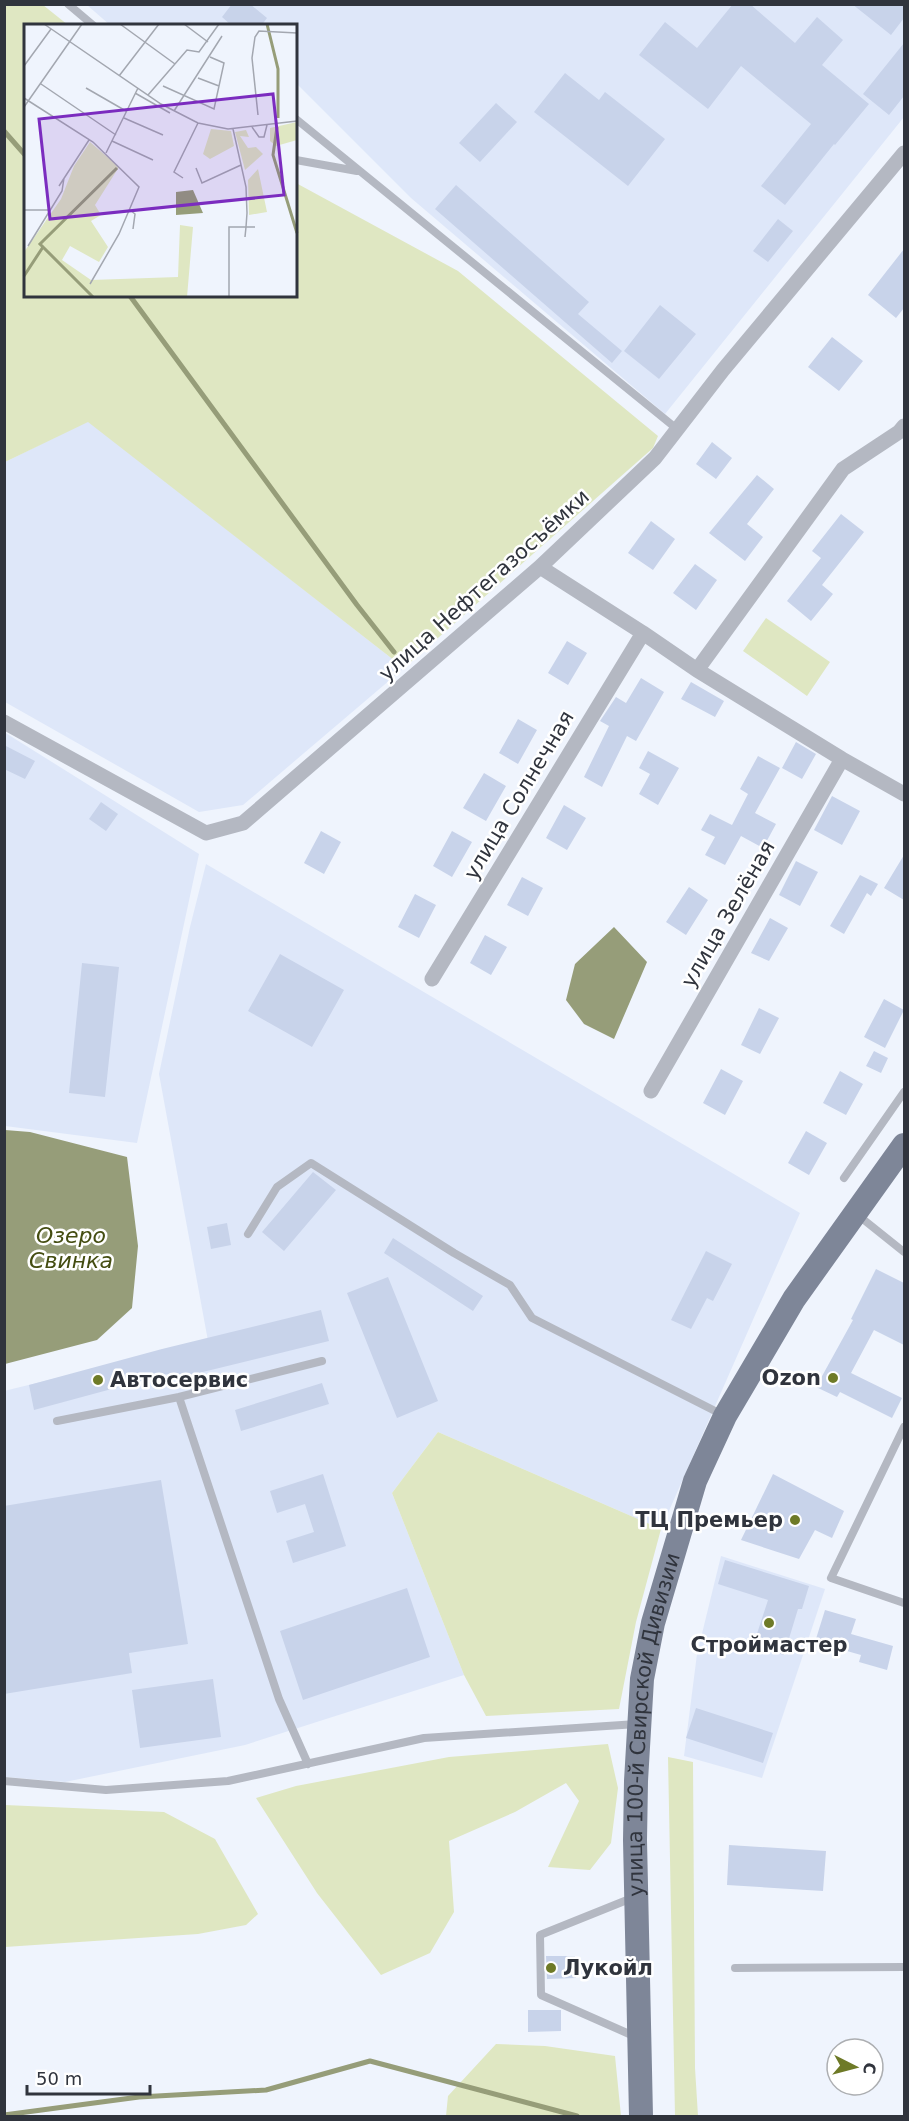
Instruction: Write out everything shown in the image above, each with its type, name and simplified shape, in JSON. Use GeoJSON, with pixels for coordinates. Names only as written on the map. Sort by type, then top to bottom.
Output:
{"type":"FeatureCollection","features":[{"type":"Feature","properties":{"kind":"main road","name":"улица 100-й Свирской Дивизии"},"geometry":{"type":"LineString","coordinates":[[641,2116],[635,1840],[639,1724],[642,1679],[670,1562],[695,1481],[725,1416],[794,1299],[904,1145]]}},
{"type":"Feature","properties":{"kind":"street","name":"улица Нефтегазосъёмки"},"geometry":{"type":"LineString","coordinates":[[7,728],[206,833],[243,823],[540,567],[655,458],[723,370],[904,153]]}},
{"type":"Feature","properties":{"kind":"street"},"geometry":{"type":"LineString","coordinates":[[697,670],[843,469],[899,432],[904,426]]}},
{"type":"Feature","properties":{"kind":"street"},"geometry":{"type":"LineString","coordinates":[[540,567],[697,670],[842,759],[903,789]]}},
{"type":"Feature","properties":{"kind":"street","name":"улица Солнечная"},"geometry":{"type":"LineString","coordinates":[[432,979],[643,633]]}},
{"type":"Feature","properties":{"kind":"street","name":"улица Зелёная"},"geometry":{"type":"LineString","coordinates":[[651,1091],[842,759]]}},
{"type":"Feature","properties":{"kind":"lane"},"geometry":{"type":"LineString","coordinates":[[68,4],[92,24]]}},
{"type":"Feature","properties":{"kind":"lane"},"geometry":{"type":"LineString","coordinates":[[83,16],[84,4]]}},
{"type":"Feature","properties":{"kind":"lane"},"geometry":{"type":"LineString","coordinates":[[297,120],[677,429]]}},
{"type":"Feature","properties":{"kind":"lane"},"geometry":{"type":"LineString","coordinates":[[297,160],[358,171]]}},
{"type":"Feature","properties":{"kind":"lane"},"geometry":{"type":"LineString","coordinates":[[844,1178],[904,1092]]}},
{"type":"Feature","properties":{"kind":"lane"},"geometry":{"type":"LineString","coordinates":[[248,1234],[277,1187],[311,1162],[444,1247],[510,1285],[532,1318],[725,1416]]}},
{"type":"Feature","properties":{"kind":"lane"},"geometry":{"type":"LineString","coordinates":[[855,1214],[904,1252]]}},
{"type":"Feature","properties":{"kind":"lane"},"geometry":{"type":"LineString","coordinates":[[57,1421],[179,1396],[322,1361]]}},
{"type":"Feature","properties":{"kind":"lane"},"geometry":{"type":"LineString","coordinates":[[179,1396],[279,1699],[308,1764]]}},
{"type":"Feature","properties":{"kind":"lane"},"geometry":{"type":"LineString","coordinates":[[904,1427],[831,1578],[904,1603]]}},
{"type":"Feature","properties":{"kind":"lane"},"geometry":{"type":"LineString","coordinates":[[4,1781],[106,1790],[228,1781],[424,1738],[639,1724]]}},
{"type":"Feature","properties":{"kind":"lane"},"geometry":{"type":"LineString","coordinates":[[636,1896],[540,1935],[541,1995],[638,2038]]}},
{"type":"Feature","properties":{"kind":"lane"},"geometry":{"type":"LineString","coordinates":[[735,1968],[904,1967]]}},
{"type":"Feature","properties":{"kind":"shaded area"},"geometry":{"type":"Polygon","coordinates":[[[5,4],[43,5],[67,24],[24,24],[24,297],[297,297],[297,184],[458,271],[658,436],[653,448],[404,668],[88,422],[5,462],[5,4]]]}},
{"type":"Feature","properties":{"kind":"shaded area"},"geometry":{"type":"Polygon","coordinates":[[[87,5],[904,5],[904,117],[665,414],[411,198],[297,84],[297,24],[109,24],[87,5]]]}},
{"type":"Feature","properties":{"kind":"shaded area"},"geometry":{"type":"Polygon","coordinates":[[[88,421],[404,668],[243,805],[199,812],[5,702],[5,462],[88,421]]]}},
{"type":"Feature","properties":{"kind":"shaded area"},"geometry":{"type":"Polygon","coordinates":[[[766,618],[830,662],[807,696],[743,651],[766,618]]]}},
{"type":"Feature","properties":{"kind":"shaded area"},"geometry":{"type":"Polygon","coordinates":[[[4,732],[199,854],[137,1143],[5,1126],[4,732]]]}},
{"type":"Feature","properties":{"kind":"shaded area"},"geometry":{"type":"Polygon","coordinates":[[[206,864],[800,1213],[661,1529],[438,1432],[392,1493],[464,1675],[245,1745],[65,1782],[5,1777],[4,1391],[208,1341],[159,1074],[190,927],[206,864]]]}},
{"type":"Feature","properties":{"kind":"shaded area"},"geometry":{"type":"Polygon","coordinates":[[[438,1432],[661,1529],[636,1622],[619,1709],[486,1716],[464,1675],[392,1493],[438,1432]]]}},
{"type":"Feature","properties":{"kind":"shaded area"},"geometry":{"type":"Polygon","coordinates":[[[721,1556],[825,1589],[762,1778],[684,1756],[697,1654],[721,1556]]]}},
{"type":"Feature","properties":{"kind":"shaded area"},"geometry":{"type":"Polygon","coordinates":[[[608,1744],[618,1788],[611,1843],[590,1870],[548,1867],[579,1801],[566,1783],[515,1812],[449,1841],[454,1912],[430,1953],[381,1975],[317,1893],[256,1798],[296,1786],[449,1757],[608,1744]]]}},
{"type":"Feature","properties":{"kind":"shaded area"},"geometry":{"type":"Polygon","coordinates":[[[668,1757],[693,1762],[695,2068],[698,2116],[675,2116],[668,1757]]]}},
{"type":"Feature","properties":{"kind":"shaded area"},"geometry":{"type":"Polygon","coordinates":[[[5,1805],[164,1812],[215,1839],[258,1914],[246,1925],[198,1934],[5,1947],[5,1805]]]}},
{"type":"Feature","properties":{"kind":"shaded area"},"geometry":{"type":"Polygon","coordinates":[[[496,2044],[545,2046],[615,2056],[621,2116],[446,2116],[448,2096],[496,2044]]]}},
{"type":"Feature","properties":{"kind":"water"},"geometry":{"type":"Polygon","coordinates":[[[614,927],[647,962],[614,1039],[584,1024],[566,1000],[575,964],[614,927]]]}},
{"type":"Feature","properties":{"kind":"water","name":"Озеро Свинка"},"geometry":{"type":"Polygon","coordinates":[[[5,1130],[30,1132],[127,1157],[138,1246],[132,1308],[97,1340],[5,1364],[5,1130]]]}},
{"type":"Feature","properties":{"kind":"building"},"geometry":{"type":"Polygon","coordinates":[[[232,4],[250,4],[267,18],[262,24],[230,24],[222,17],[232,4]]]}},
{"type":"Feature","properties":{"kind":"building"},"geometry":{"type":"Polygon","coordinates":[[[733,4],[750,4],[795,43],[817,17],[843,40],[822,65],[869,104],[785,205],[761,186],[811,124],[741,66],[708,109],[639,55],[665,22],[697,48],[733,4]]]}},
{"type":"Feature","properties":{"kind":"building"},"geometry":{"type":"Polygon","coordinates":[[[852,4],[904,4],[904,18],[891,35],[852,4]]]}},
{"type":"Feature","properties":{"kind":"building"},"geometry":{"type":"Polygon","coordinates":[[[904,43],[904,96],[889,115],[863,94],[904,43]]]}},
{"type":"Feature","properties":{"kind":"building"},"geometry":{"type":"Polygon","coordinates":[[[565,73],[599,100],[605,92],[665,139],[628,186],[534,112],[565,73]]]}},
{"type":"Feature","properties":{"kind":"building"},"geometry":{"type":"Polygon","coordinates":[[[496,103],[517,122],[480,162],[459,143],[496,103]]]}},
{"type":"Feature","properties":{"kind":"building"},"geometry":{"type":"Polygon","coordinates":[[[456,185],[589,302],[578,314],[622,351],[612,363],[435,209],[456,185]]]}},
{"type":"Feature","properties":{"kind":"building"},"geometry":{"type":"Polygon","coordinates":[[[778,219],[793,231],[768,262],[753,251],[778,219]]]}},
{"type":"Feature","properties":{"kind":"building"},"geometry":{"type":"Polygon","coordinates":[[[904,249],[904,308],[896,318],[868,295],[904,249]]]}},
{"type":"Feature","properties":{"kind":"building"},"geometry":{"type":"Polygon","coordinates":[[[660,305],[696,334],[659,379],[624,351],[660,305]]]}},
{"type":"Feature","properties":{"kind":"building"},"geometry":{"type":"Polygon","coordinates":[[[832,337],[863,361],[839,391],[808,367],[832,337]]]}},
{"type":"Feature","properties":{"kind":"building"},"geometry":{"type":"Polygon","coordinates":[[[712,442],[732,458],[716,479],[696,464],[712,442]]]}},
{"type":"Feature","properties":{"kind":"building"},"geometry":{"type":"Polygon","coordinates":[[[757,475],[774,489],[747,524],[763,537],[745,561],[709,533],[757,475]]]}},
{"type":"Feature","properties":{"kind":"building"},"geometry":{"type":"Polygon","coordinates":[[[841,514],[864,532],[822,585],[833,594],[811,621],[787,601],[821,558],[812,551],[841,514]]]}},
{"type":"Feature","properties":{"kind":"building"},"geometry":{"type":"Polygon","coordinates":[[[651,521],[675,539],[653,570],[628,553],[651,521]]]}},
{"type":"Feature","properties":{"kind":"building"},"geometry":{"type":"Polygon","coordinates":[[[695,564],[717,580],[696,610],[673,593],[695,564]]]}},
{"type":"Feature","properties":{"kind":"building"},"geometry":{"type":"Polygon","coordinates":[[[567,641],[587,653],[568,685],[548,673],[567,641]]]}},
{"type":"Feature","properties":{"kind":"building"},"geometry":{"type":"Polygon","coordinates":[[[641,678],[664,692],[636,741],[627,736],[602,787],[584,777],[609,726],[600,721],[616,697],[626,703],[641,678]]]}},
{"type":"Feature","properties":{"kind":"building"},"geometry":{"type":"Polygon","coordinates":[[[691,682],[724,701],[715,717],[681,699],[691,682]]]}},
{"type":"Feature","properties":{"kind":"building"},"geometry":{"type":"Polygon","coordinates":[[[518,719],[537,730],[518,764],[499,753],[518,719]]]}},
{"type":"Feature","properties":{"kind":"building"},"geometry":{"type":"Polygon","coordinates":[[[796,742],[816,754],[802,779],[782,768],[796,742]]]}},
{"type":"Feature","properties":{"kind":"building"},"geometry":{"type":"Polygon","coordinates":[[[4,745],[35,761],[25,779],[4,769],[4,745]]]}},
{"type":"Feature","properties":{"kind":"building"},"geometry":{"type":"Polygon","coordinates":[[[648,751],[679,768],[658,805],[639,794],[650,774],[639,768],[648,751]]]}},
{"type":"Feature","properties":{"kind":"building"},"geometry":{"type":"Polygon","coordinates":[[[758,756],[780,768],[755,813],[776,824],[763,848],[741,836],[725,865],[705,855],[715,837],[701,830],[710,814],[732,825],[748,794],[740,789],[758,756]]]}},
{"type":"Feature","properties":{"kind":"building"},"geometry":{"type":"Polygon","coordinates":[[[484,773],[506,786],[486,821],[463,808],[484,773]]]}},
{"type":"Feature","properties":{"kind":"building"},"geometry":{"type":"Polygon","coordinates":[[[832,796],[860,811],[842,845],[814,830],[832,796]]]}},
{"type":"Feature","properties":{"kind":"building"},"geometry":{"type":"Polygon","coordinates":[[[101,802],[118,814],[106,831],[89,819],[101,802]]]}},
{"type":"Feature","properties":{"kind":"building"},"geometry":{"type":"Polygon","coordinates":[[[564,805],[586,818],[567,850],[546,838],[564,805]]]}},
{"type":"Feature","properties":{"kind":"building"},"geometry":{"type":"Polygon","coordinates":[[[321,831],[341,842],[324,874],[304,863],[321,831]]]}},
{"type":"Feature","properties":{"kind":"building"},"geometry":{"type":"Polygon","coordinates":[[[452,831],[472,842],[452,877],[433,866],[452,831]]]}},
{"type":"Feature","properties":{"kind":"building"},"geometry":{"type":"Polygon","coordinates":[[[904,855],[904,900],[884,888],[904,855]]]}},
{"type":"Feature","properties":{"kind":"building"},"geometry":{"type":"Polygon","coordinates":[[[796,861],[818,872],[800,906],[779,895],[796,861]]]}},
{"type":"Feature","properties":{"kind":"building"},"geometry":{"type":"Polygon","coordinates":[[[860,875],[878,884],[871,896],[867,893],[844,934],[830,926],[860,875]]]}},
{"type":"Feature","properties":{"kind":"building"},"geometry":{"type":"Polygon","coordinates":[[[522,877],[543,888],[528,916],[507,905],[522,877]]]}},
{"type":"Feature","properties":{"kind":"building"},"geometry":{"type":"Polygon","coordinates":[[[689,887],[708,900],[686,935],[666,922],[689,887]]]}},
{"type":"Feature","properties":{"kind":"building"},"geometry":{"type":"Polygon","coordinates":[[[415,894],[436,905],[419,938],[398,927],[415,894]]]}},
{"type":"Feature","properties":{"kind":"building"},"geometry":{"type":"Polygon","coordinates":[[[770,918],[788,928],[769,961],[751,953],[770,918]]]}},
{"type":"Feature","properties":{"kind":"building"},"geometry":{"type":"Polygon","coordinates":[[[485,935],[507,947],[491,975],[470,963],[485,935]]]}},
{"type":"Feature","properties":{"kind":"building"},"geometry":{"type":"Polygon","coordinates":[[[280,954],[344,990],[312,1047],[248,1011],[280,954]]]}},
{"type":"Feature","properties":{"kind":"building"},"geometry":{"type":"Polygon","coordinates":[[[82,963],[119,967],[105,1097],[69,1093],[82,963]]]}},
{"type":"Feature","properties":{"kind":"building"},"geometry":{"type":"Polygon","coordinates":[[[884,999],[904,1010],[885,1048],[864,1037],[884,999]]]}},
{"type":"Feature","properties":{"kind":"building"},"geometry":{"type":"Polygon","coordinates":[[[759,1008],[779,1018],[760,1054],[741,1045],[759,1008]]]}},
{"type":"Feature","properties":{"kind":"building"},"geometry":{"type":"Polygon","coordinates":[[[874,1051],[888,1058],[881,1073],[866,1066],[874,1051]]]}},
{"type":"Feature","properties":{"kind":"building"},"geometry":{"type":"Polygon","coordinates":[[[721,1069],[743,1081],[725,1115],[703,1103],[721,1069]]]}},
{"type":"Feature","properties":{"kind":"building"},"geometry":{"type":"Polygon","coordinates":[[[840,1071],[863,1084],[846,1115],[823,1103],[840,1071]]]}},
{"type":"Feature","properties":{"kind":"building"},"geometry":{"type":"Polygon","coordinates":[[[806,1131],[827,1143],[809,1175],[788,1163],[806,1131]]]}},
{"type":"Feature","properties":{"kind":"building"},"geometry":{"type":"Polygon","coordinates":[[[313,1172],[336,1190],[284,1251],[262,1232],[313,1172]]]}},
{"type":"Feature","properties":{"kind":"building"},"geometry":{"type":"Polygon","coordinates":[[[227,1223],[231,1245],[211,1249],[207,1227],[227,1223]]]}},
{"type":"Feature","properties":{"kind":"building"},"geometry":{"type":"Polygon","coordinates":[[[393,1238],[483,1296],[473,1311],[384,1253],[393,1238]]]}},
{"type":"Feature","properties":{"kind":"building"},"geometry":{"type":"Polygon","coordinates":[[[706,1251],[732,1264],[713,1301],[707,1298],[691,1329],[671,1320],[706,1251]]]}},
{"type":"Feature","properties":{"kind":"building"},"geometry":{"type":"Polygon","coordinates":[[[876,1269],[904,1283],[904,1345],[874,1330],[851,1373],[902,1398],[892,1418],[840,1392],[837,1397],[816,1387],[853,1320],[851,1319],[876,1269]]]}},
{"type":"Feature","properties":{"kind":"building"},"geometry":{"type":"Polygon","coordinates":[[[388,1277],[438,1401],[397,1418],[347,1293],[388,1277]]]}},
{"type":"Feature","properties":{"kind":"building"},"geometry":{"type":"Polygon","coordinates":[[[321,1310],[329,1341],[170,1380],[167,1374],[34,1410],[29,1385],[321,1310]]]}},
{"type":"Feature","properties":{"kind":"building"},"geometry":{"type":"Polygon","coordinates":[[[322,1383],[329,1404],[241,1431],[235,1410],[322,1383]]]}},
{"type":"Feature","properties":{"kind":"building"},"geometry":{"type":"Polygon","coordinates":[[[323,1474],[346,1546],[293,1563],[286,1541],[314,1532],[305,1504],[277,1513],[270,1491],[323,1474]]]}},
{"type":"Feature","properties":{"kind":"building","name":"ТЦ Премьер"},"geometry":{"type":"Polygon","coordinates":[[[773,1474],[844,1511],[832,1538],[815,1530],[799,1559],[741,1540],[773,1474]]]}},
{"type":"Feature","properties":{"kind":"building"},"geometry":{"type":"Polygon","coordinates":[[[161,1480],[188,1644],[129,1653],[132,1673],[4,1694],[4,1506],[161,1480]]]}},
{"type":"Feature","properties":{"kind":"building"},"geometry":{"type":"Polygon","coordinates":[[[725,1560],[809,1586],[802,1609],[798,1609],[784,1655],[753,1646],[768,1600],[718,1584],[725,1560]]]}},
{"type":"Feature","properties":{"kind":"building"},"geometry":{"type":"Polygon","coordinates":[[[407,1588],[430,1657],[303,1700],[280,1631],[407,1588]]]}},
{"type":"Feature","properties":{"kind":"building"},"geometry":{"type":"Polygon","coordinates":[[[825,1610],[856,1619],[851,1634],[893,1646],[887,1670],[859,1662],[861,1655],[815,1642],[825,1610]]]}},
{"type":"Feature","properties":{"kind":"building"},"geometry":{"type":"Polygon","coordinates":[[[213,1679],[221,1737],[140,1748],[132,1690],[213,1679]]]}},
{"type":"Feature","properties":{"kind":"building"},"geometry":{"type":"Polygon","coordinates":[[[696,1708],[773,1733],[763,1763],[686,1738],[696,1708]]]}},
{"type":"Feature","properties":{"kind":"building"},"geometry":{"type":"Polygon","coordinates":[[[729,1845],[826,1851],[823,1891],[727,1885],[729,1845]]]}},
{"type":"Feature","properties":{"kind":"building"},"geometry":{"type":"Polygon","coordinates":[[[546,1956],[575,1956],[576,1978],[547,1979],[546,1956]]]}},
{"type":"Feature","properties":{"kind":"building"},"geometry":{"type":"Polygon","coordinates":[[[528,2010],[561,2010],[561,2031],[528,2032],[528,2010]]]}},
{"type":"Feature","properties":{"kind":"waterway"},"geometry":{"type":"LineString","coordinates":[[4,131],[24,154]]}},
{"type":"Feature","properties":{"kind":"waterway"},"geometry":{"type":"LineString","coordinates":[[131,297],[394,652]]}},
{"type":"Feature","properties":{"kind":"waterway"},"geometry":{"type":"LineString","coordinates":[[4,2115],[139,2097],[266,2090],[370,2061],[577,2116]]}},
{"type":"Feature","properties":{"kind":"place","name":"Ozon"},"geometry":{"type":"Point","coordinates":[833,1378]}},
{"type":"Feature","properties":{"kind":"place","name":"Автосервис"},"geometry":{"type":"Point","coordinates":[98,1380]}},
{"type":"Feature","properties":{"kind":"place","name":"ТЦ Премьер"},"geometry":{"type":"Point","coordinates":[795,1520]}},
{"type":"Feature","properties":{"kind":"place","name":"Строймастер"},"geometry":{"type":"Point","coordinates":[769,1623]}},
{"type":"Feature","properties":{"kind":"place","name":"Лукойл"},"geometry":{"type":"Point","coordinates":[551,1968]}}]}
